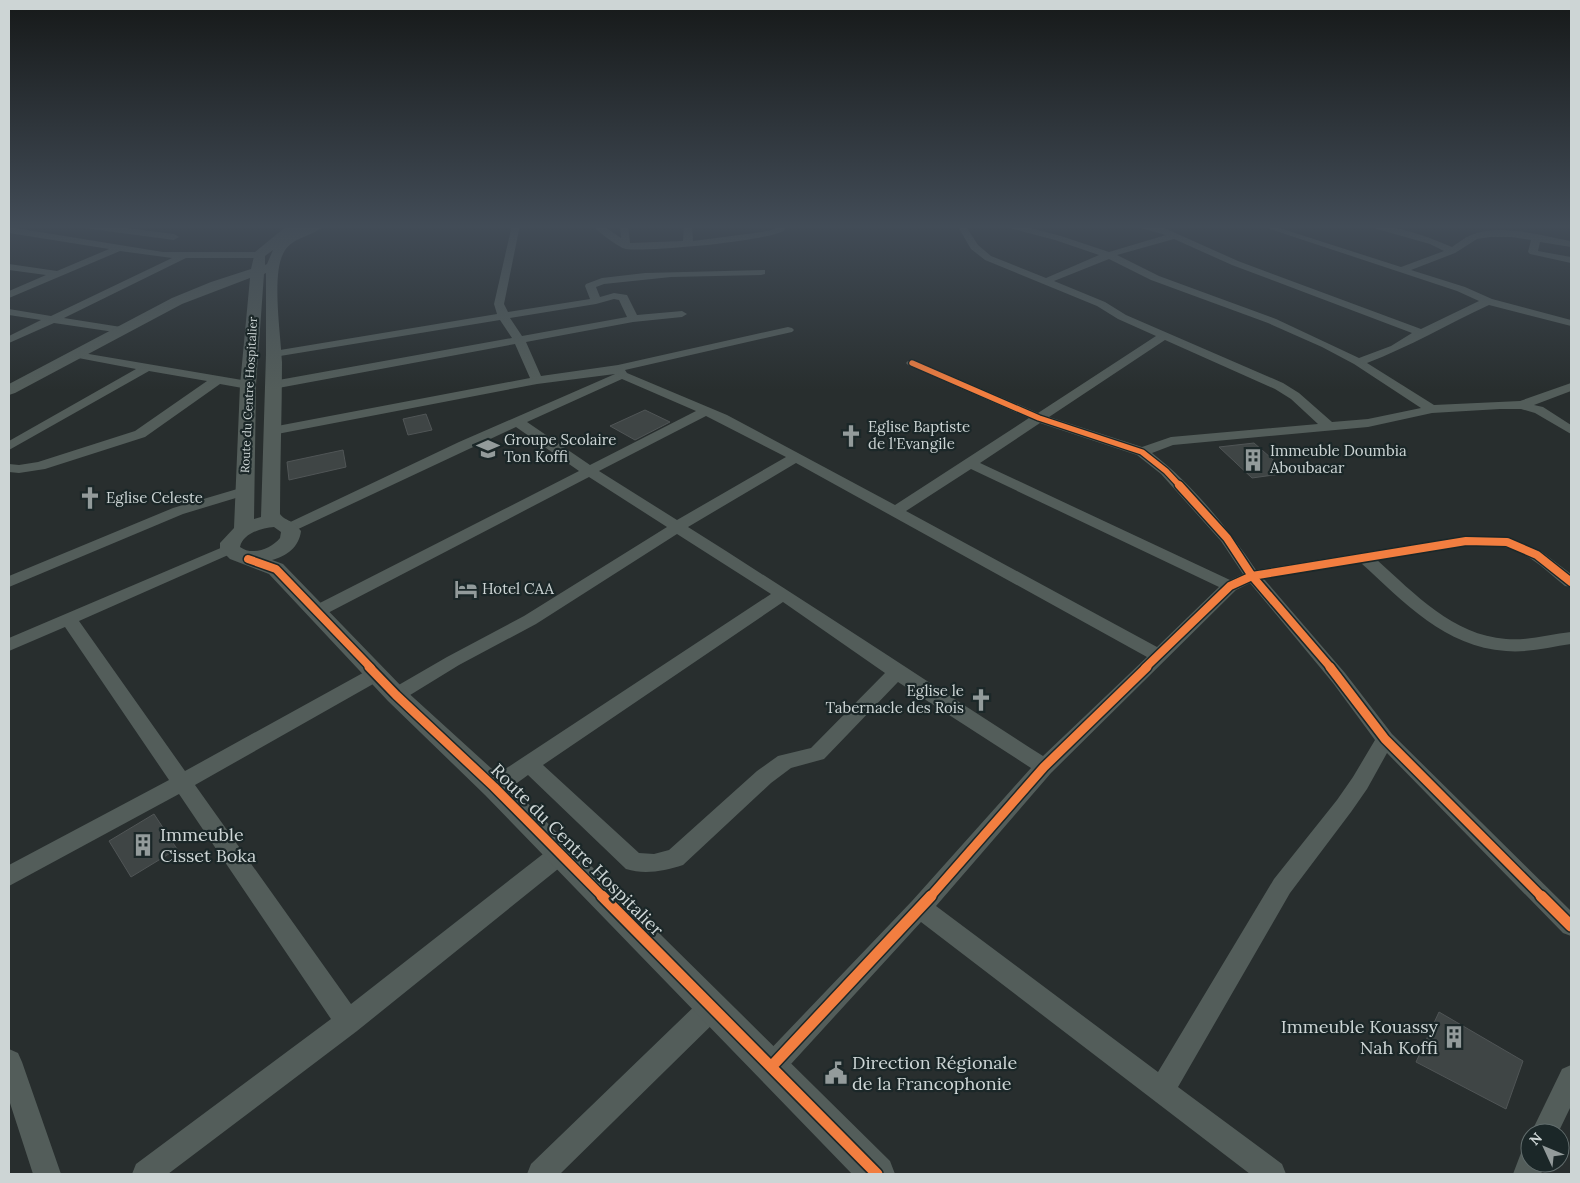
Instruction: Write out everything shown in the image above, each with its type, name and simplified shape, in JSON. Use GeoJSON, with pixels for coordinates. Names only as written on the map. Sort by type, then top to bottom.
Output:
{"type":"FeatureCollection","features":[{"type":"Feature","properties":{"kind":"street"},"geometry":{"type":"LineString","coordinates":[[9,295],[44,280]]}},
{"type":"Feature","properties":{"kind":"street"},"geometry":{"type":"LineString","coordinates":[[9,340],[133,280]]}},
{"type":"Feature","properties":{"kind":"street"},"geometry":{"type":"LineString","coordinates":[[9,390],[177,301],[234,280]]}},
{"type":"Feature","properties":{"kind":"street","name":"Route du Centre Hospitalier"},"geometry":{"type":"LineString","coordinates":[[244,529],[248,385],[255,280]]}},
{"type":"Feature","properties":{"kind":"street","name":"Route du Centre Hospitalier"},"geometry":{"type":"LineString","coordinates":[[274,280],[274,385],[270,514],[281,541],[316,612],[396,695],[494,787],[877,1174]]}},
{"type":"Feature","properties":{"kind":"street"},"geometry":{"type":"LineString","coordinates":[[504,280],[499,304],[504,317],[519,340],[537,380]]}},
{"type":"Feature","properties":{"kind":"street"},"geometry":{"type":"LineString","coordinates":[[596,302],[590,286],[596,282],[611,280]]}},
{"type":"Feature","properties":{"kind":"street"},"geometry":{"type":"LineString","coordinates":[[1047,280],[1101,304],[1122,317],[1279,386],[1294,396],[1329,427]]}},
{"type":"Feature","properties":{"kind":"street"},"geometry":{"type":"LineString","coordinates":[[1161,280],[1272,321],[1326,345],[1358,362],[1432,409]]}},
{"type":"Feature","properties":{"kind":"street"},"geometry":{"type":"LineString","coordinates":[[1281,280],[1421,333]]}},
{"type":"Feature","properties":{"kind":"street"},"geometry":{"type":"LineString","coordinates":[[1433,280],[1461,289],[1488,301],[1571,323]]}},
{"type":"Feature","properties":{"kind":"street"},"geometry":{"type":"LineString","coordinates":[[274,354],[596,302],[614,296],[623,297],[633,318]]}},
{"type":"Feature","properties":{"kind":"street"},"geometry":{"type":"LineString","coordinates":[[1358,362],[1396,348],[1421,333],[1488,301]]}},
{"type":"Feature","properties":{"kind":"street"},"geometry":{"type":"LineString","coordinates":[[9,312],[121,330]]}},
{"type":"Feature","properties":{"kind":"street"},"geometry":{"type":"LineString","coordinates":[[274,385],[633,318],[682,314]]}},
{"type":"Feature","properties":{"kind":"street"},"geometry":{"type":"LineString","coordinates":[[9,645],[239,554],[230,543],[244,529],[258,524],[281,541],[464,445],[518,422],[620,372],[649,360],[788,330]]}},
{"type":"Feature","properties":{"kind":"street"},"geometry":{"type":"LineString","coordinates":[[896,511],[970,464],[1118,364],[1166,335]]}},
{"type":"Feature","properties":{"kind":"street"},"geometry":{"type":"LineString","coordinates":[[77,355],[248,385]]}},
{"type":"Feature","properties":{"kind":"street"},"geometry":{"type":"LineString","coordinates":[[912,363],[1039,418],[1142,452],[1166,471],[1227,538],[1252,576],[1339,678],[1385,739],[1571,925]]}},
{"type":"Feature","properties":{"kind":"street"},"geometry":{"type":"LineString","coordinates":[[9,446],[148,367]]}},
{"type":"Feature","properties":{"kind":"street"},"geometry":{"type":"LineString","coordinates":[[272,431],[537,380],[620,372],[704,412],[722,418],[1158,655]]}},
{"type":"Feature","properties":{"kind":"street"},"geometry":{"type":"LineString","coordinates":[[9,468],[19,469],[40,466],[140,434],[216,380]]}},
{"type":"Feature","properties":{"kind":"street"},"geometry":{"type":"LineString","coordinates":[[1142,452],[1170,441],[1368,423],[1432,409],[1521,405],[1571,387]]}},
{"type":"Feature","properties":{"kind":"street"},"geometry":{"type":"LineString","coordinates":[[1521,405],[1539,410],[1571,430]]}},
{"type":"Feature","properties":{"kind":"street"},"geometry":{"type":"LineString","coordinates":[[316,612],[704,412]]}},
{"type":"Feature","properties":{"kind":"street"},"geometry":{"type":"LineString","coordinates":[[518,422],[589,472],[783,594],[897,672],[1044,767]]}},
{"type":"Feature","properties":{"kind":"street"},"geometry":{"type":"LineString","coordinates":[[396,695],[453,661],[530,620],[677,527],[796,457]]}},
{"type":"Feature","properties":{"kind":"street"},"geometry":{"type":"LineString","coordinates":[[970,464],[1230,586]]}},
{"type":"Feature","properties":{"kind":"street"},"geometry":{"type":"LineString","coordinates":[[9,582],[178,511],[244,491]]}},
{"type":"Feature","properties":{"kind":"street","name":"Route du Centre Hospitalier"},"geometry":{"type":"LineString","coordinates":[[239,554],[281,541]]}},
{"type":"Feature","properties":{"kind":"street"},"geometry":{"type":"LineString","coordinates":[[771,1067],[920,908],[1044,767],[1230,586],[1252,576],[1466,541],[1507,542],[1537,555],[1571,582]]}},
{"type":"Feature","properties":{"kind":"street"},"geometry":{"type":"LineString","coordinates":[[1365,558],[1438,623],[1470,639],[1506,645],[1571,638]]}},
{"type":"Feature","properties":{"kind":"street"},"geometry":{"type":"LineString","coordinates":[[494,787],[783,594]]}},
{"type":"Feature","properties":{"kind":"street"},"geometry":{"type":"LineString","coordinates":[[69,620],[348,1022]]}},
{"type":"Feature","properties":{"kind":"street"},"geometry":{"type":"LineString","coordinates":[[529,764],[634,862],[654,864],[675,858],[764,777],[785,761],[817,754],[897,672]]}},
{"type":"Feature","properties":{"kind":"street"},"geometry":{"type":"LineString","coordinates":[[9,876],[183,782],[376,674]]}},
{"type":"Feature","properties":{"kind":"street"},"geometry":{"type":"LineString","coordinates":[[1162,1089],[1282,886],[1344,806],[1360,783],[1385,739]]}},
{"type":"Feature","properties":{"kind":"street"},"geometry":{"type":"LineString","coordinates":[[146,1174],[348,1022],[560,854]]}},
{"type":"Feature","properties":{"kind":"street"},"geometry":{"type":"LineString","coordinates":[[920,908],[1272,1174]]}},
{"type":"Feature","properties":{"kind":"street"},"geometry":{"type":"LineString","coordinates":[[541,1174],[712,1007]]}},
{"type":"Feature","properties":{"kind":"street"},"geometry":{"type":"LineString","coordinates":[[11,1074],[47,1174]]}},
{"type":"Feature","properties":{"kind":"street"},"geometry":{"type":"LineString","coordinates":[[1549,1123],[1571,1078]]}},
{"type":"Feature","properties":{"kind":"building"},"geometry":{"type":"Polygon","coordinates":[[[645,410],[670,422],[635,440],[610,426],[645,410]]]}},
{"type":"Feature","properties":{"kind":"building"},"geometry":{"type":"Polygon","coordinates":[[[426,414],[432,430],[408,435],[403,419],[426,414]]]}},
{"type":"Feature","properties":{"kind":"building","name":"Immeuble Doumbia Aboubacar"},"geometry":{"type":"Polygon","coordinates":[[[1254,443],[1288,473],[1252,478],[1219,447],[1254,443]]]}},
{"type":"Feature","properties":{"kind":"building"},"geometry":{"type":"Polygon","coordinates":[[[343,450],[346,467],[289,480],[287,462],[343,450]]]}},
{"type":"Feature","properties":{"kind":"building","name":"Immeuble Cisset Boka"},"geometry":{"type":"Polygon","coordinates":[[[154,814],[177,849],[131,877],[109,841],[154,814]]]}},
{"type":"Feature","properties":{"kind":"building","name":"Immeuble Kouassy Nah Koffi"},"geometry":{"type":"Polygon","coordinates":[[[1439,1012],[1523,1061],[1506,1109],[1416,1062],[1439,1012]]]}},
{"type":"Feature","properties":{"kind":"cycle path"},"geometry":{"type":"LineString","coordinates":[[912,363],[1039,418],[1142,452],[1166,471],[1227,538],[1252,576],[1339,678],[1385,739],[1571,926]]}},
{"type":"Feature","properties":{"kind":"cycle path"},"geometry":{"type":"LineString","coordinates":[[771,1067],[920,908],[1044,767],[1230,586],[1252,576],[1466,541],[1507,542],[1537,555],[1571,582]]}},
{"type":"Feature","properties":{"kind":"cycle path"},"geometry":{"type":"LineString","coordinates":[[248,559],[276,569],[396,695],[494,787],[877,1174]]}},
{"type":"Feature","properties":{"kind":"place","name":"Eglise Baptiste de l'Evangile"},"geometry":{"type":"Point","coordinates":[851,436]}},
{"type":"Feature","properties":{"kind":"place","name":"Groupe Scolaire Ton Koffi"},"geometry":{"type":"Point","coordinates":[488,449]}},
{"type":"Feature","properties":{"kind":"place","name":"Immeuble Doumbia Aboubacar"},"geometry":{"type":"Point","coordinates":[1253,460]}},
{"type":"Feature","properties":{"kind":"place","name":"Eglise Celeste"},"geometry":{"type":"Point","coordinates":[90,498]}},
{"type":"Feature","properties":{"kind":"place","name":"Hotel CAA"},"geometry":{"type":"Point","coordinates":[466,589]}},
{"type":"Feature","properties":{"kind":"place","name":"Eglise le Tabernacle des Rois"},"geometry":{"type":"Point","coordinates":[981,700]}},
{"type":"Feature","properties":{"kind":"place","name":"Immeuble Cisset Boka"},"geometry":{"type":"Point","coordinates":[143,845]}},
{"type":"Feature","properties":{"kind":"place","name":"Immeuble Kouassy Nah Koffi"},"geometry":{"type":"Point","coordinates":[1454,1037]}},
{"type":"Feature","properties":{"kind":"place","name":"Direction Régionale de la Francophonie"},"geometry":{"type":"Point","coordinates":[836,1073]}}]}
